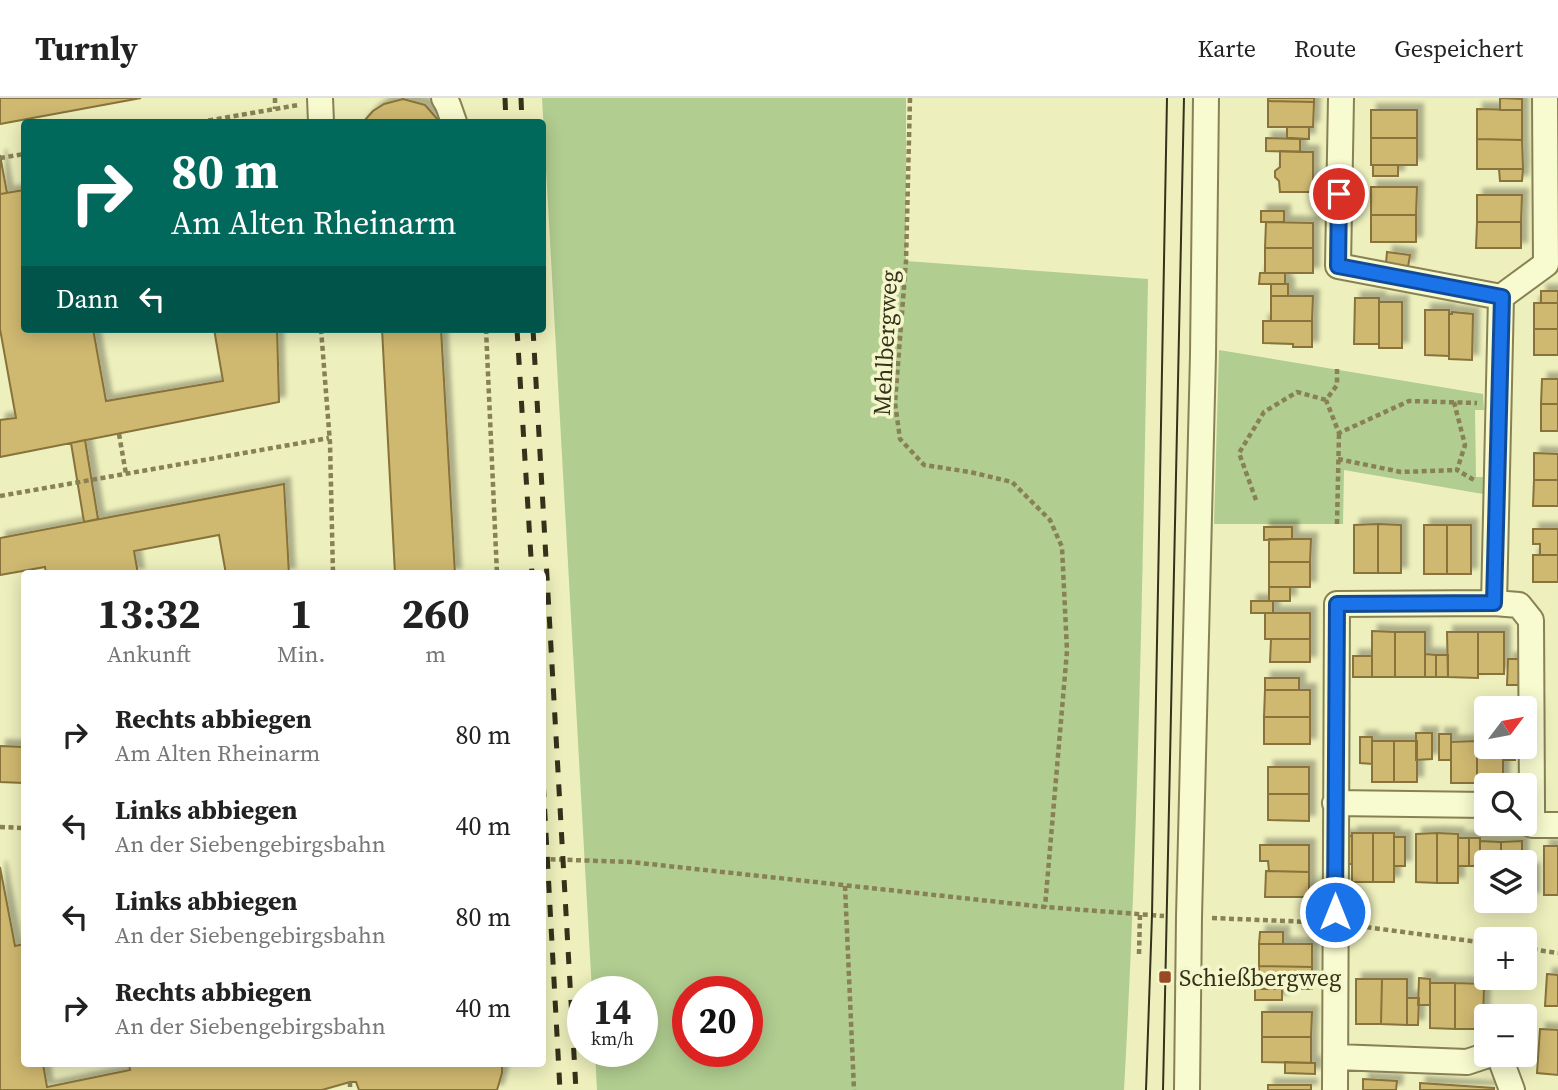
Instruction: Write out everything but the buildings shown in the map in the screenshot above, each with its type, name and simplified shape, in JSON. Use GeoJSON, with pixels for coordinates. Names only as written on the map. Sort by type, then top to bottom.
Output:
{"type":"FeatureCollection","features":[{"type":"Feature","properties":{"kind":"street"},"geometry":{"type":"LineString","coordinates":[[444,98],[453,119]]}},
{"type":"Feature","properties":{"kind":"street"},"geometry":{"type":"LineString","coordinates":[[1187,1090],[1206,98]]}},
{"type":"Feature","properties":{"kind":"street"},"geometry":{"type":"LineString","coordinates":[[1341,98],[1338,266],[1502,297],[1545,264],[1545,98]]}},
{"type":"Feature","properties":{"kind":"street"},"geometry":{"type":"LineString","coordinates":[[1494,603],[1502,297]]}},
{"type":"Feature","properties":{"kind":"street"},"geometry":{"type":"LineString","coordinates":[[1335,1090],[1337,604],[1519,605],[1531,620],[1529,773]]}},
{"type":"Feature","properties":{"kind":"street"},"geometry":{"type":"LineString","coordinates":[[1335,803],[1474,805]]}},
{"type":"Feature","properties":{"kind":"street"},"geometry":{"type":"LineString","coordinates":[[1537,825],[1558,825]]}},
{"type":"Feature","properties":{"kind":"street"},"geometry":{"type":"LineString","coordinates":[[1336,1057],[1467,1062],[1474,1060]]}},
{"type":"Feature","properties":{"kind":"street"},"geometry":{"type":"LineString","coordinates":[[1503,1067],[1512,1090]]}},
{"type":"Feature","properties":{"kind":"path"},"geometry":{"type":"LineString","coordinates":[[275,98],[275,109]]}},
{"type":"Feature","properties":{"kind":"path","name":"Mehlbergweg"},"geometry":{"type":"LineString","coordinates":[[910,98],[906,261],[895,403],[900,439],[924,465],[1012,482],[1051,520],[1062,547],[1067,651],[1045,907]]}},
{"type":"Feature","properties":{"kind":"path"},"geometry":{"type":"LineString","coordinates":[[217,119],[275,109],[320,107]]}},
{"type":"Feature","properties":{"kind":"path"},"geometry":{"type":"LineString","coordinates":[[0,158],[21,154]]}},
{"type":"Feature","properties":{"kind":"path"},"geometry":{"type":"LineString","coordinates":[[321,333],[330,438],[333,570]]}},
{"type":"Feature","properties":{"kind":"path"},"geometry":{"type":"LineString","coordinates":[[486,333],[498,570]]}},
{"type":"Feature","properties":{"kind":"path"},"geometry":{"type":"LineString","coordinates":[[1326,400],[1337,385],[1337,369]]}},
{"type":"Feature","properties":{"kind":"path"},"geometry":{"type":"LineString","coordinates":[[1256,500],[1239,453],[1264,412],[1297,392],[1326,400]]}},
{"type":"Feature","properties":{"kind":"path"},"geometry":{"type":"LineString","coordinates":[[1326,400],[1339,433],[1337,524]]}},
{"type":"Feature","properties":{"kind":"path"},"geometry":{"type":"LineString","coordinates":[[1339,433],[1409,401],[1483,403],[1499,400]]}},
{"type":"Feature","properties":{"kind":"path"},"geometry":{"type":"LineString","coordinates":[[1454,402],[1465,445],[1457,470]]}},
{"type":"Feature","properties":{"kind":"path"},"geometry":{"type":"LineString","coordinates":[[119,434],[126,474]]}},
{"type":"Feature","properties":{"kind":"path"},"geometry":{"type":"LineString","coordinates":[[0,496],[330,438]]}},
{"type":"Feature","properties":{"kind":"path"},"geometry":{"type":"LineString","coordinates":[[1338,460],[1401,472],[1457,470],[1483,485],[1497,486]]}},
{"type":"Feature","properties":{"kind":"path"},"geometry":{"type":"LineString","coordinates":[[0,827],[21,828]]}},
{"type":"Feature","properties":{"kind":"path"},"geometry":{"type":"LineString","coordinates":[[546,859],[631,862],[1140,915],[1139,954]]}},
{"type":"Feature","properties":{"kind":"path"},"geometry":{"type":"LineString","coordinates":[[845,886],[854,1090]]}},
{"type":"Feature","properties":{"kind":"path"},"geometry":{"type":"LineString","coordinates":[[1537,950],[1558,953]]}},
{"type":"Feature","properties":{"kind":"path"},"geometry":{"type":"LineString","coordinates":[[350,1082],[350,1090]]}},
{"type":"Feature","properties":{"kind":"green space"},"geometry":{"type":"Polygon","coordinates":[[[542,98],[906,98],[906,261],[1148,279],[1137,786],[1124,1090],[597,1090],[596,1067],[658,1067],[658,976],[591,976],[546,170],[546,119],[543,119],[542,98]]]}},
{"type":"Feature","properties":{"kind":"green space"},"geometry":{"type":"Polygon","coordinates":[[[1219,350],[1483,394],[1484,410],[1475,410],[1476,477],[1484,477],[1483,494],[1344,470],[1343,524],[1214,524],[1219,350]]]}},
{"type":"Feature","properties":{"kind":"tram line"},"geometry":{"type":"LineString","coordinates":[[1146,1090],[1152,915],[1167,98]]}},
{"type":"Feature","properties":{"kind":"tram line"},"geometry":{"type":"LineString","coordinates":[[1163,1090],[1184,98]]}},
{"type":"Feature","properties":{"kind":"railway"},"geometry":{"type":"LineString","coordinates":[[505,98],[506,119]]}},
{"type":"Feature","properties":{"kind":"railway"},"geometry":{"type":"LineString","coordinates":[[521,98],[522,119]]}},
{"type":"Feature","properties":{"kind":"railway"},"geometry":{"type":"LineString","coordinates":[[517,333],[532,570]]}},
{"type":"Feature","properties":{"kind":"railway"},"geometry":{"type":"LineString","coordinates":[[533,333],[576,1090]]}},
{"type":"Feature","properties":{"kind":"railway"},"geometry":{"type":"LineString","coordinates":[[546,834],[560,1090]]}},
{"type":"Feature","properties":{"kind":"place","name":"Schießbergweg"},"geometry":{"type":"Point","coordinates":[1165,977]}},
{"type":"Feature","properties":{"kind":"route"},"geometry":{"type":"LineString","coordinates":[[1335,912],[1337,604],[1494,603],[1502,297],[1338,266],[1339,194]]}}]}
